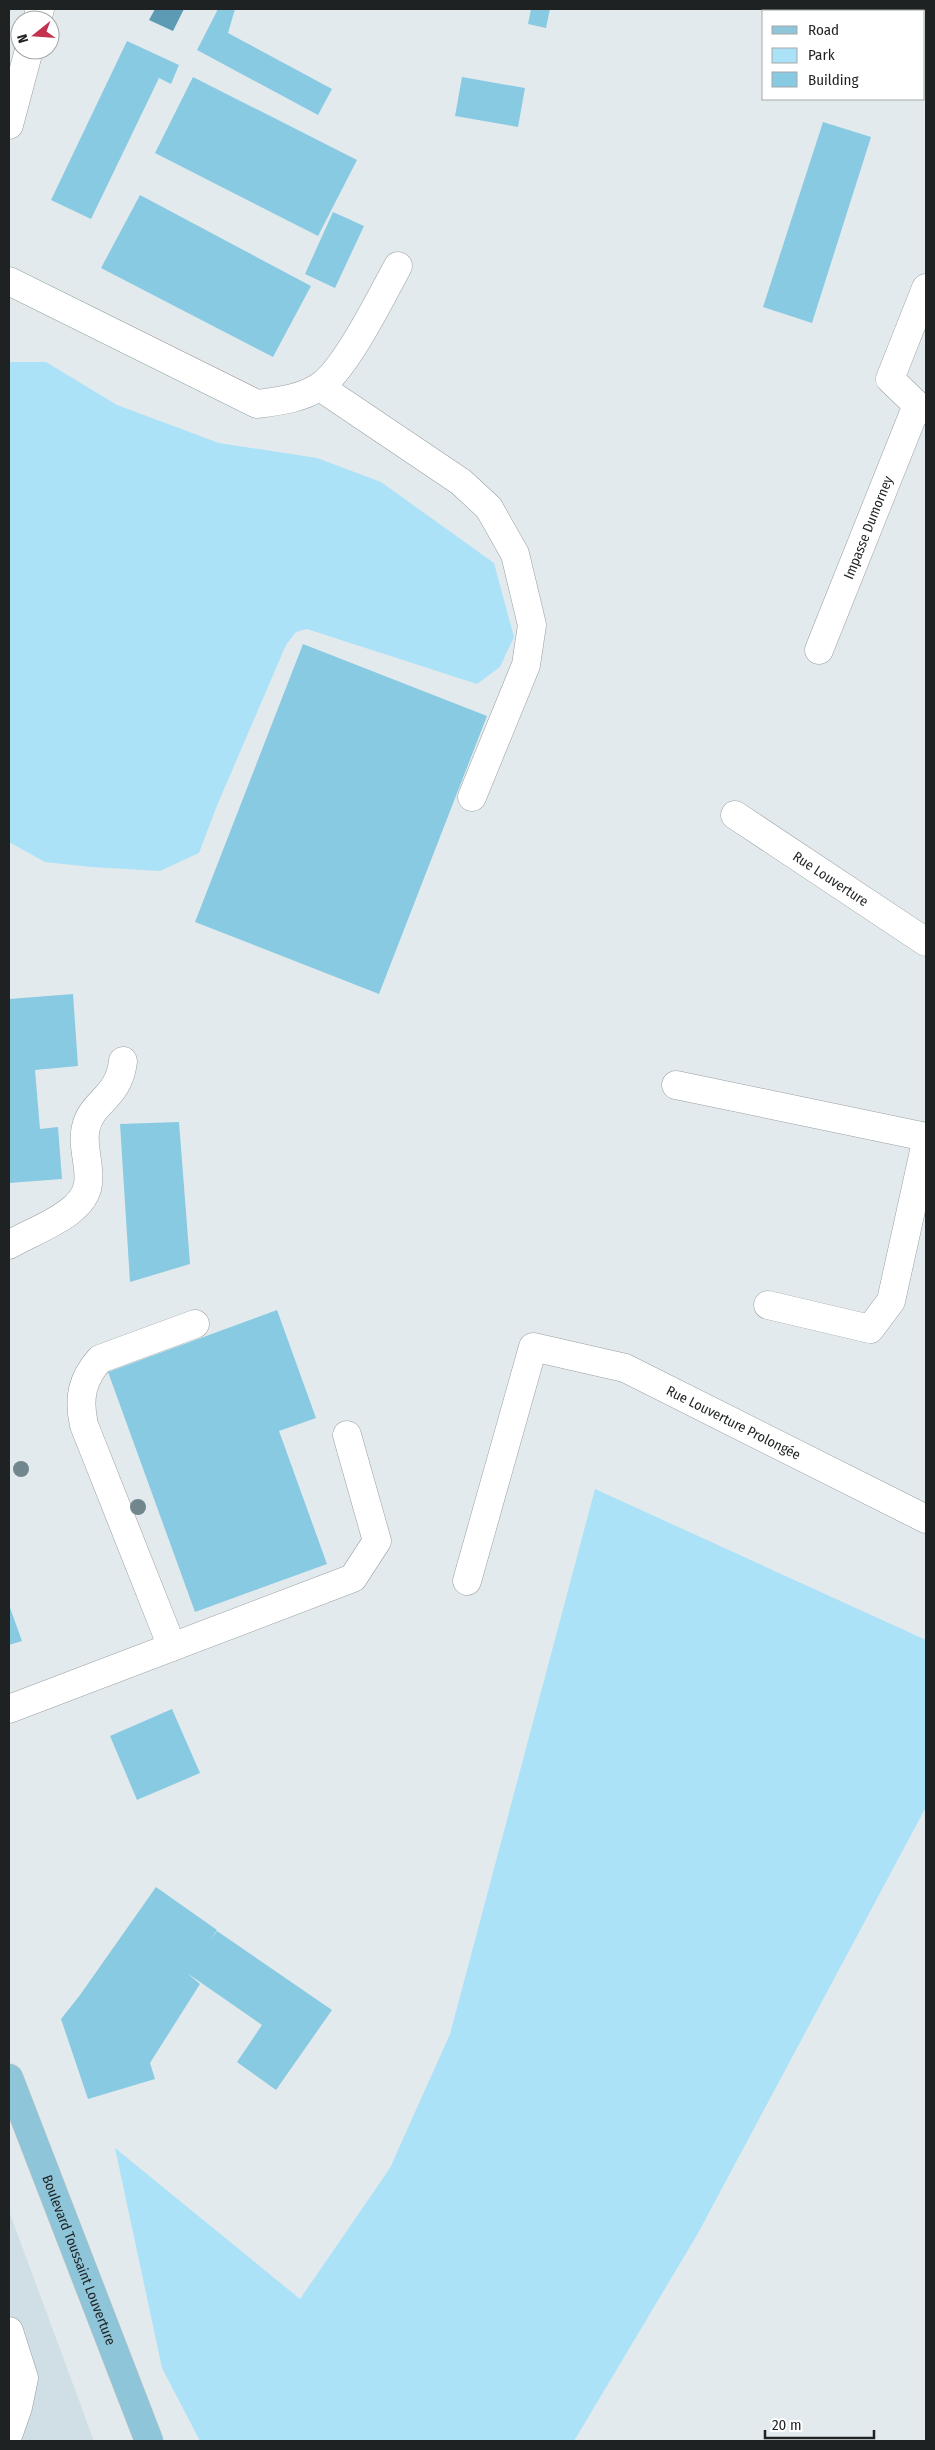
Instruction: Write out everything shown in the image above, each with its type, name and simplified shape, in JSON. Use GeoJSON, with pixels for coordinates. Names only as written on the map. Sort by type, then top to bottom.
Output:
{"type":"FeatureCollection","features":[{"type":"Feature","properties":{"kind":"main road","name":"Boulevard Toussaint Louverture"},"geometry":{"type":"LineString","coordinates":[[9,2078],[149,2441]]}},
{"type":"Feature","properties":{"kind":"street"},"geometry":{"type":"LineString","coordinates":[[9,125],[26,60]]}},
{"type":"Feature","properties":{"kind":"street"},"geometry":{"type":"LineString","coordinates":[[9,281],[257,404],[294,399],[320,387],[340,366],[398,266]]}},
{"type":"Feature","properties":{"kind":"street"},"geometry":{"type":"LineString","coordinates":[[922,408],[890,379],[926,288]]}},
{"type":"Feature","properties":{"kind":"street"},"geometry":{"type":"LineString","coordinates":[[320,387],[461,482],[489,508],[515,554],[532,625],[526,665],[472,797]]}},
{"type":"Feature","properties":{"kind":"street","name":"Impasse Dumorney"},"geometry":{"type":"LineString","coordinates":[[819,650],[922,408]]}},
{"type":"Feature","properties":{"kind":"street","name":"Rue Louverture"},"geometry":{"type":"LineString","coordinates":[[735,815],[926,942]]}},
{"type":"Feature","properties":{"kind":"street"},"geometry":{"type":"LineString","coordinates":[[9,1246],[67,1215],[83,1200],[89,1184],[86,1127],[92,1114],[115,1088],[121,1076],[123,1061]]}},
{"type":"Feature","properties":{"kind":"street"},"geometry":{"type":"LineString","coordinates":[[676,1085],[926,1137]]}},
{"type":"Feature","properties":{"kind":"street"},"geometry":{"type":"LineString","coordinates":[[768,1305],[870,1329],[891,1301],[926,1142]]}},
{"type":"Feature","properties":{"kind":"street"},"geometry":{"type":"LineString","coordinates":[[172,1647],[84,1425],[80,1406],[82,1386],[91,1369],[100,1359],[195,1324]]}},
{"type":"Feature","properties":{"kind":"street","name":"Rue Louverture Prolongée"},"geometry":{"type":"LineString","coordinates":[[467,1580],[533,1347],[625,1368],[926,1519]]}},
{"type":"Feature","properties":{"kind":"street"},"geometry":{"type":"LineString","coordinates":[[9,1709],[353,1578],[377,1541],[347,1434]]}},
{"type":"Feature","properties":{"kind":"street"},"geometry":{"type":"LineString","coordinates":[[9,2331],[24,2378],[18,2407],[9,2433]]}},
{"type":"Feature","properties":{"kind":"shaded area"},"geometry":{"type":"Polygon","coordinates":[[[155,9],[184,9],[173,31],[149,20],[155,9]]]}},
{"type":"Feature","properties":{"kind":"shaded area"},"geometry":{"type":"Polygon","coordinates":[[[9,2211],[94,2441],[9,2441],[9,2211]]]}},
{"type":"Feature","properties":{"kind":"green space"},"geometry":{"type":"Polygon","coordinates":[[[9,362],[46,362],[117,405],[219,443],[317,458],[381,482],[494,563],[514,637],[500,667],[477,684],[307,629],[296,632],[286,645],[216,808],[199,853],[160,871],[45,862],[9,842],[9,362]]]}},
{"type":"Feature","properties":{"kind":"green space"},"geometry":{"type":"Polygon","coordinates":[[[595,1489],[926,1640],[926,1807],[697,2235],[574,2441],[200,2441],[162,2368],[115,2148],[300,2299],[390,2168],[450,2034],[595,1489]]]}},
{"type":"Feature","properties":{"kind":"building"},"geometry":{"type":"Polygon","coordinates":[[[218,9],[235,9],[228,33],[332,89],[318,115],[197,50],[218,9]]]}},
{"type":"Feature","properties":{"kind":"building"},"geometry":{"type":"Polygon","coordinates":[[[531,9],[550,9],[546,28],[528,24],[531,9]]]}},
{"type":"Feature","properties":{"kind":"building"},"geometry":{"type":"Polygon","coordinates":[[[127,41],[179,65],[171,84],[159,78],[91,219],[51,200],[127,41]]]}},
{"type":"Feature","properties":{"kind":"building"},"geometry":{"type":"Polygon","coordinates":[[[193,77],[357,160],[318,236],[155,153],[193,77]]]}},
{"type":"Feature","properties":{"kind":"building"},"geometry":{"type":"Polygon","coordinates":[[[462,77],[525,88],[518,127],[455,116],[462,77]]]}},
{"type":"Feature","properties":{"kind":"building"},"geometry":{"type":"Polygon","coordinates":[[[823,122],[871,137],[812,323],[763,307],[823,122]]]}},
{"type":"Feature","properties":{"kind":"building"},"geometry":{"type":"Polygon","coordinates":[[[140,195],[311,286],[273,357],[101,268],[140,195]]]}},
{"type":"Feature","properties":{"kind":"building"},"geometry":{"type":"Polygon","coordinates":[[[333,212],[364,226],[335,288],[305,274],[333,212]]]}},
{"type":"Feature","properties":{"kind":"building"},"geometry":{"type":"Polygon","coordinates":[[[303,644],[487,716],[379,994],[195,922],[303,644]]]}},
{"type":"Feature","properties":{"kind":"building"},"geometry":{"type":"Polygon","coordinates":[[[73,994],[78,1066],[35,1070],[40,1129],[58,1127],[62,1179],[9,1183],[9,999],[73,994]]]}},
{"type":"Feature","properties":{"kind":"building"},"geometry":{"type":"Polygon","coordinates":[[[179,1122],[190,1264],[130,1282],[120,1124],[179,1122]]]}},
{"type":"Feature","properties":{"kind":"building"},"geometry":{"type":"Polygon","coordinates":[[[277,1310],[316,1418],[279,1431],[327,1564],[195,1612],[108,1372],[277,1310]]]}},
{"type":"Feature","properties":{"kind":"building"},"geometry":{"type":"Polygon","coordinates":[[[9,1605],[22,1641],[9,1645],[9,1605]]]}},
{"type":"Feature","properties":{"kind":"building"},"geometry":{"type":"Polygon","coordinates":[[[172,1709],[200,1773],[137,1800],[110,1736],[172,1709]]]}},
{"type":"Feature","properties":{"kind":"building"},"geometry":{"type":"Polygon","coordinates":[[[156,1887],[217,1930],[209,1942],[217,1931],[332,2010],[276,2090],[237,2062],[262,2025],[187,1973],[200,1984],[150,2063],[155,2079],[88,2099],[61,2019],[156,1887]]]}}]}
